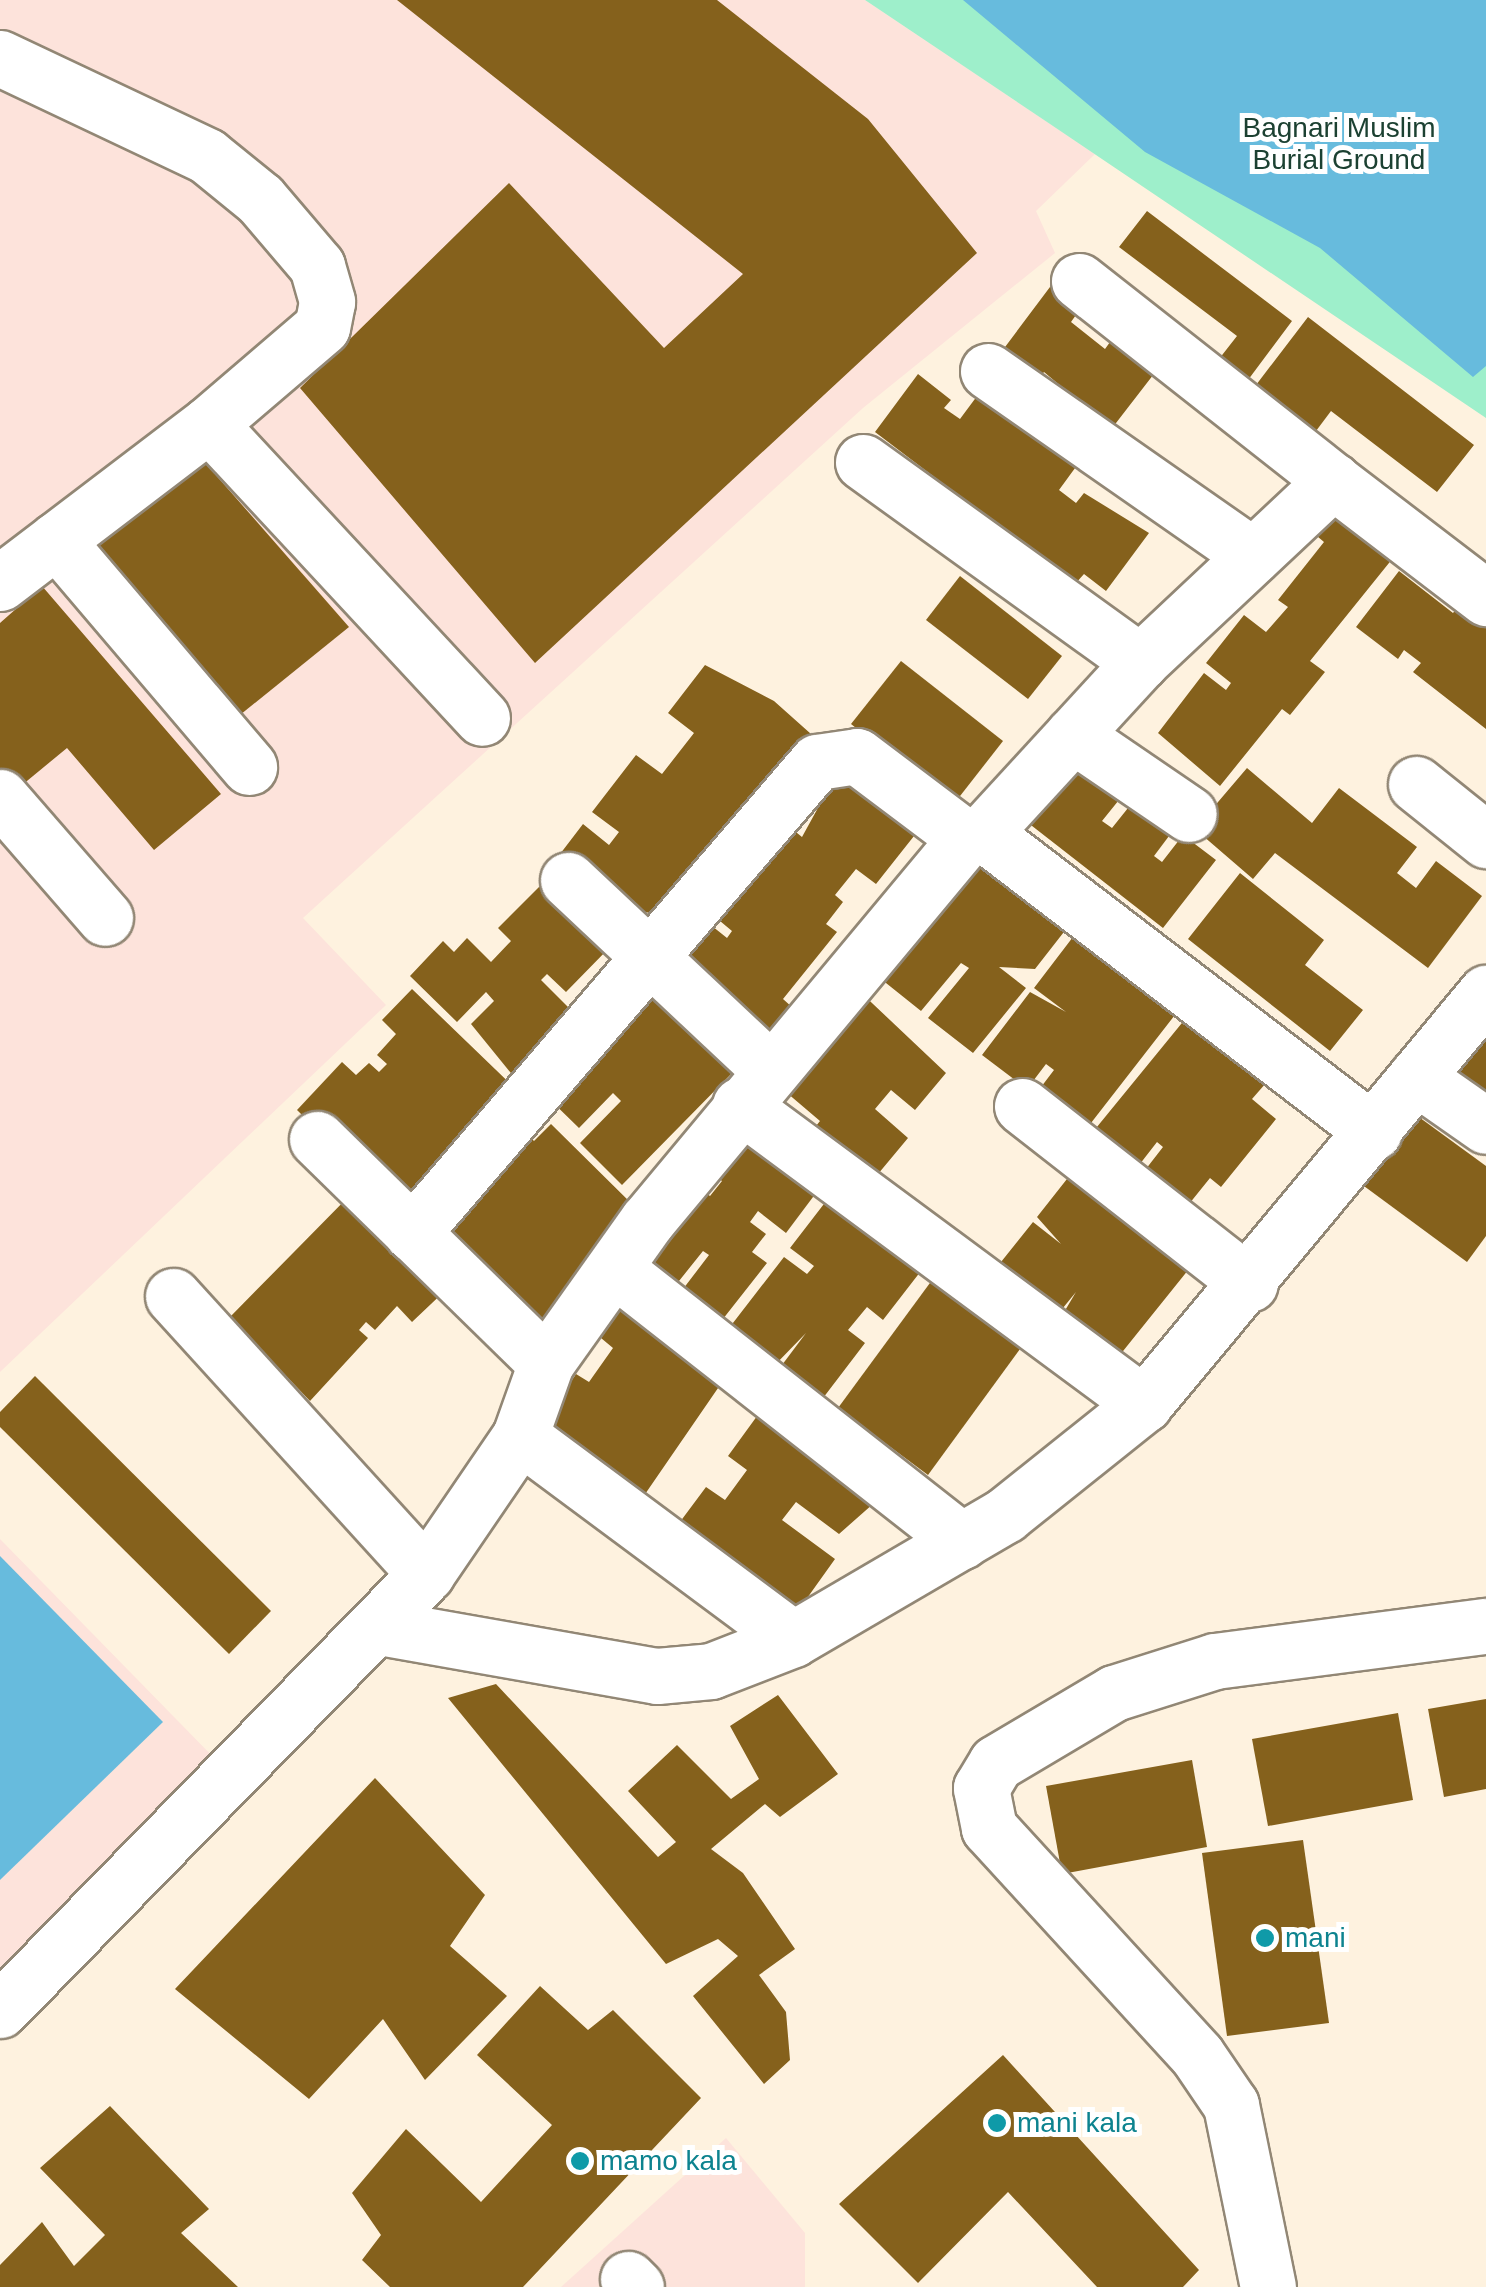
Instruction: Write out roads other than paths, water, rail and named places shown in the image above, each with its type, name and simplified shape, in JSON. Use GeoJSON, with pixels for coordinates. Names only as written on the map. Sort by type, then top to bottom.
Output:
{"type":"FeatureCollection","features":[{"type":"Feature","properties":{"kind":"street"},"geometry":{"type":"LineString","coordinates":[[0,58],[206,156],[260,199],[317,266],[327,302],[322,327],[209,424],[0,583]]}},
{"type":"Feature","properties":{"kind":"street"},"geometry":{"type":"LineString","coordinates":[[1079,281],[1486,598]]}},
{"type":"Feature","properties":{"kind":"street"},"geometry":{"type":"LineString","coordinates":[[988,371],[1253,556]]}},
{"type":"Feature","properties":{"kind":"street"},"geometry":{"type":"LineString","coordinates":[[209,424],[482,718]]}},
{"type":"Feature","properties":{"kind":"street"},"geometry":{"type":"LineString","coordinates":[[863,462],[1140,662]]}},
{"type":"Feature","properties":{"kind":"street"},"geometry":{"type":"LineString","coordinates":[[0,2010],[379,1627],[426,1574],[520,1436],[546,1363],[754,1087],[974,835],[1140,662],[1333,481]]}},
{"type":"Feature","properties":{"kind":"street"},"geometry":{"type":"LineString","coordinates":[[56,540],[248,767]]}},
{"type":"Feature","properties":{"kind":"street"},"geometry":{"type":"LineString","coordinates":[[1073,735],[1189,814]]}},
{"type":"Feature","properties":{"kind":"street"},"geometry":{"type":"LineString","coordinates":[[412,1232],[646,954],[826,758],[858,756],[974,835],[1374,1132]]}},
{"type":"Feature","properties":{"kind":"street"},"geometry":{"type":"LineString","coordinates":[[1416,784],[1486,840]]}},
{"type":"Feature","properties":{"kind":"street"},"geometry":{"type":"LineString","coordinates":[[0,796],[105,918]]}},
{"type":"Feature","properties":{"kind":"street"},"geometry":{"type":"LineString","coordinates":[[568,880],[646,954],[754,1087],[1144,1404]]}},
{"type":"Feature","properties":{"kind":"street"},"geometry":{"type":"LineString","coordinates":[[379,1627],[656,1676],[710,1671],[794,1639],[962,1541],[1144,1404],[1250,1284],[1486,994]]}},
{"type":"Feature","properties":{"kind":"street"},"geometry":{"type":"LineString","coordinates":[[1416,1077],[1486,1126]]}},
{"type":"Feature","properties":{"kind":"street"},"geometry":{"type":"LineString","coordinates":[[1022,1106],[1250,1284]]}},
{"type":"Feature","properties":{"kind":"street"},"geometry":{"type":"LineString","coordinates":[[317,1140],[546,1363]]}},
{"type":"Feature","properties":{"kind":"street"},"geometry":{"type":"LineString","coordinates":[[614,1269],[962,1541]]}},
{"type":"Feature","properties":{"kind":"street"},"geometry":{"type":"LineString","coordinates":[[173,1296],[426,1574]]}},
{"type":"Feature","properties":{"kind":"street"},"geometry":{"type":"LineString","coordinates":[[520,1436],[794,1639]]}},
{"type":"Feature","properties":{"kind":"street"},"geometry":{"type":"LineString","coordinates":[[1268,2287],[1231,2104],[1198,2055],[990,1828],[982,1788],[996,1763],[1114,1693],[1215,1661],[1486,1626]]}},
{"type":"Feature","properties":{"kind":"water","name":"Bagnari Muslim Burial Ground"},"geometry":{"type":"Polygon","coordinates":[[[963,0],[1486,0],[1486,366],[1473,377],[1320,248],[1145,152],[963,0]]]}},
{"type":"Feature","properties":{"kind":"water"},"geometry":{"type":"Polygon","coordinates":[[[0,1556],[163,1722],[0,1880],[0,1556]]]}},
{"type":"Feature","properties":{"kind":"place","name":"mani"},"geometry":{"type":"Point","coordinates":[1265,1938]}},
{"type":"Feature","properties":{"kind":"place","name":"mani kala"},"geometry":{"type":"Point","coordinates":[997,2123]}},
{"type":"Feature","properties":{"kind":"place","name":"mamo kala"},"geometry":{"type":"Point","coordinates":[580,2161]}}]}
